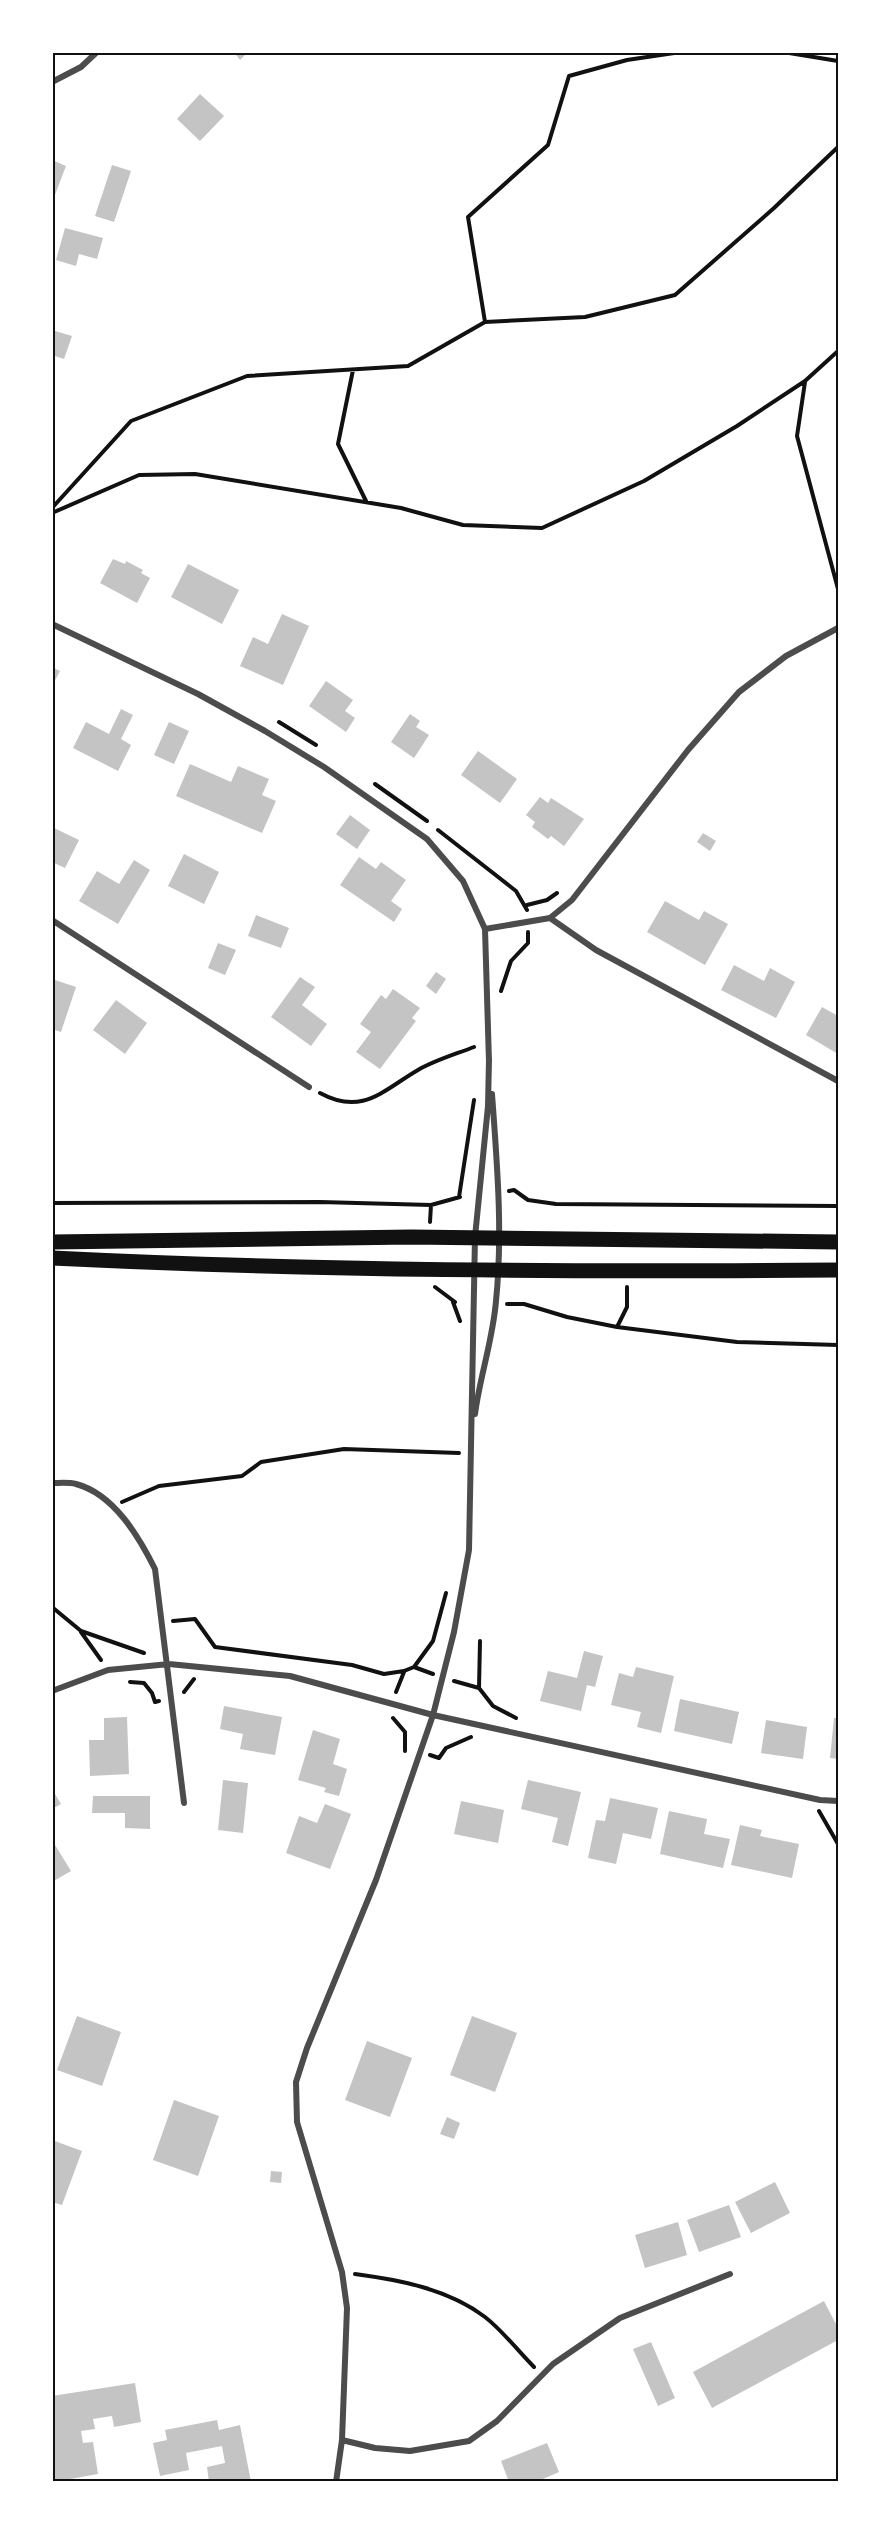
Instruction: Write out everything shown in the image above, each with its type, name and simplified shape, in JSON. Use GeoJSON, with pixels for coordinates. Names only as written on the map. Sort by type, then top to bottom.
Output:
{"type":"FeatureCollection","features":[{"type":"Feature","properties":{"kind":"highway"},"geometry":{"type":"LineString","coordinates":[[52,1242],[278,1237],[500,1237],[838,1242]]}},
{"type":"Feature","properties":{"kind":"highway"},"geometry":{"type":"LineString","coordinates":[[52,1258],[254,1266],[475,1270],[838,1270]]}},
{"type":"Feature","properties":{"kind":"street"},"geometry":{"type":"LineString","coordinates":[[52,82],[81,67],[97,52]]}},
{"type":"Feature","properties":{"kind":"street"},"geometry":{"type":"LineString","coordinates":[[52,624],[198,694],[324,767],[427,840],[463,880],[485,929],[489,1059],[500,1237],[496,1303],[479,1385],[471,1442]]}},
{"type":"Feature","properties":{"kind":"street"},"geometry":{"type":"LineString","coordinates":[[485,929],[550,918],[572,900],[688,750],[739,692],[786,656],[838,628]]}},
{"type":"Feature","properties":{"kind":"street"},"geometry":{"type":"LineString","coordinates":[[550,918],[596,950],[838,1081]]}},
{"type":"Feature","properties":{"kind":"street"},"geometry":{"type":"LineString","coordinates":[[52,920],[309,1087]]}},
{"type":"Feature","properties":{"kind":"street"},"geometry":{"type":"LineString","coordinates":[[336,2481],[342,2440],[347,2308],[342,2272],[297,2122],[296,2082],[307,2048],[376,1880],[434,1715],[454,1632],[469,1550],[474,1237],[488,1106],[489,1059]]}},
{"type":"Feature","properties":{"kind":"street"},"geometry":{"type":"LineString","coordinates":[[52,1482],[77,1484],[114,1505],[141,1540],[155,1569],[169,1664],[184,1803]]}},
{"type":"Feature","properties":{"kind":"street"},"geometry":{"type":"LineString","coordinates":[[52,1691],[108,1670],[169,1664],[290,1676],[434,1715],[820,1800],[838,1801]]}},
{"type":"Feature","properties":{"kind":"street"},"geometry":{"type":"LineString","coordinates":[[342,2440],[375,2448],[410,2451],[469,2441],[497,2421],[553,2364],[620,2318],[730,2274]]}},
{"type":"Feature","properties":{"kind":"path"},"geometry":{"type":"LineString","coordinates":[[485,321],[468,217],[548,144],[569,76],[627,60],[681,52]]}},
{"type":"Feature","properties":{"kind":"path"},"geometry":{"type":"LineString","coordinates":[[783,52],[838,61]]}},
{"type":"Feature","properties":{"kind":"path"},"geometry":{"type":"LineString","coordinates":[[52,508],[132,421],[247,376],[408,366],[485,321],[585,317],[675,295],[774,208],[838,147]]}},
{"type":"Feature","properties":{"kind":"path"},"geometry":{"type":"LineString","coordinates":[[52,513],[139,475],[195,474],[366,501],[463,525],[542,528],[644,481],[737,426],[805,381],[838,351]]}},
{"type":"Feature","properties":{"kind":"path"},"geometry":{"type":"LineString","coordinates":[[353,370],[338,444],[366,501]]}},
{"type":"Feature","properties":{"kind":"path"},"geometry":{"type":"LineString","coordinates":[[805,381],[797,436],[838,589]]}},
{"type":"Feature","properties":{"kind":"path"},"geometry":{"type":"LineString","coordinates":[[474,1038],[474,1057]]}},
{"type":"Feature","properties":{"kind":"path"},"geometry":{"type":"LineString","coordinates":[[309,1087],[331,1099],[351,1103],[366,1101],[383,1094],[419,1070],[474,1047]]}},
{"type":"Feature","properties":{"kind":"path"},"geometry":{"type":"LineString","coordinates":[[459,1197],[475,1089]]}},
{"type":"Feature","properties":{"kind":"path"},"geometry":{"type":"LineString","coordinates":[[499,1192],[514,1190],[528,1200],[556,1204],[838,1206]]}},
{"type":"Feature","properties":{"kind":"path"},"geometry":{"type":"LineString","coordinates":[[52,1203],[431,1204],[477,1195]]}},
{"type":"Feature","properties":{"kind":"path"},"geometry":{"type":"LineString","coordinates":[[616,1287],[627,1287],[627,1307],[617,1327],[737,1342],[838,1345]]}},
{"type":"Feature","properties":{"kind":"path"},"geometry":{"type":"LineString","coordinates":[[114,1505],[159,1486],[242,1476],[261,1462],[344,1449],[463,1453],[462,1464]]}},
{"type":"Feature","properties":{"kind":"path"},"geometry":{"type":"LineString","coordinates":[[161,1622],[195,1618],[215,1647],[352,1665],[384,1674],[414,1667],[433,1641],[448,1585]]}},
{"type":"Feature","properties":{"kind":"path"},"geometry":{"type":"LineString","coordinates":[[52,1607],[81,1631],[108,1670]]}},
{"type":"Feature","properties":{"kind":"path"},"geometry":{"type":"LineString","coordinates":[[81,1631],[131,1647],[169,1664]]}},
{"type":"Feature","properties":{"kind":"path"},"geometry":{"type":"LineString","coordinates":[[414,1667],[479,1689],[480,1641]]}},
{"type":"Feature","properties":{"kind":"path"},"geometry":{"type":"LineString","coordinates":[[403,1759],[406,1749],[405,1732],[388,1713],[404,1671]]}},
{"type":"Feature","properties":{"kind":"path"},"geometry":{"type":"LineString","coordinates":[[122,1681],[144,1683],[152,1693],[154,1702],[182,1697],[193,1679],[202,1678]]}},
{"type":"Feature","properties":{"kind":"path"},"geometry":{"type":"LineString","coordinates":[[406,1749],[439,1758],[455,1742],[474,1736]]}},
{"type":"Feature","properties":{"kind":"path"},"geometry":{"type":"LineString","coordinates":[[820,1800],[819,1812],[838,1844]]}},
{"type":"Feature","properties":{"kind":"path"},"geometry":{"type":"LineString","coordinates":[[810,1810],[819,1812]]}},
{"type":"Feature","properties":{"kind":"path"},"geometry":{"type":"LineString","coordinates":[[342,2272],[384,2278],[444,2293],[485,2317],[542,2375]]}},
{"type":"Feature","properties":{"kind":"building"},"geometry":{"type":"Polygon","coordinates":[[[234,52],[248,52],[240,60],[234,52]]]}},
{"type":"Feature","properties":{"kind":"building"},"geometry":{"type":"Polygon","coordinates":[[[200,94],[224,116],[200,141],[177,119],[200,94]]]}},
{"type":"Feature","properties":{"kind":"building"},"geometry":{"type":"Polygon","coordinates":[[[52,160],[66,166],[53,200],[52,200],[52,160]]]}},
{"type":"Feature","properties":{"kind":"building"},"geometry":{"type":"Polygon","coordinates":[[[112,165],[131,171],[114,222],[95,216],[112,165]]]}},
{"type":"Feature","properties":{"kind":"building"},"geometry":{"type":"Polygon","coordinates":[[[65,228],[103,238],[97,259],[79,254],[76,266],[56,260],[65,228]]]}},
{"type":"Feature","properties":{"kind":"building"},"geometry":{"type":"Polygon","coordinates":[[[52,330],[72,336],[64,359],[52,355],[52,330]]]}},
{"type":"Feature","properties":{"kind":"building"},"geometry":{"type":"Polygon","coordinates":[[[113,559],[125,564],[126,561],[143,570],[141,573],[150,578],[137,603],[100,583],[113,559]]]}},
{"type":"Feature","properties":{"kind":"building"},"geometry":{"type":"Polygon","coordinates":[[[188,564],[239,590],[222,624],[171,597],[188,564]]]}},
{"type":"Feature","properties":{"kind":"building"},"geometry":{"type":"Polygon","coordinates":[[[282,614],[309,626],[283,685],[240,666],[253,637],[268,644],[282,614]]]}},
{"type":"Feature","properties":{"kind":"building"},"geometry":{"type":"Polygon","coordinates":[[[52,667],[60,671],[52,686],[52,667]]]}},
{"type":"Feature","properties":{"kind":"building"},"geometry":{"type":"Polygon","coordinates":[[[326,681],[353,700],[345,711],[355,718],[346,732],[309,706],[326,681]]]}},
{"type":"Feature","properties":{"kind":"building"},"geometry":{"type":"Polygon","coordinates":[[[121,709],[133,715],[121,739],[131,745],[118,771],[73,748],[86,722],[109,734],[121,709]]]}},
{"type":"Feature","properties":{"kind":"building"},"geometry":{"type":"Polygon","coordinates":[[[410,714],[420,721],[416,727],[429,735],[414,758],[391,742],[410,714]]]}},
{"type":"Feature","properties":{"kind":"building"},"geometry":{"type":"Polygon","coordinates":[[[169,722],[189,731],[174,764],[154,755],[169,722]]]}},
{"type":"Feature","properties":{"kind":"building"},"geometry":{"type":"Polygon","coordinates":[[[478,751],[517,779],[500,803],[461,775],[478,751]]]}},
{"type":"Feature","properties":{"kind":"building"},"geometry":{"type":"Polygon","coordinates":[[[190,764],[231,782],[238,766],[269,779],[262,795],[276,801],[262,833],[176,796],[190,764]]]}},
{"type":"Feature","properties":{"kind":"building"},"geometry":{"type":"Polygon","coordinates":[[[540,797],[548,803],[551,798],[584,819],[564,846],[551,836],[548,839],[532,827],[535,822],[526,815],[540,797]]]}},
{"type":"Feature","properties":{"kind":"building"},"geometry":{"type":"Polygon","coordinates":[[[350,815],[370,830],[357,849],[336,834],[350,815]]]}},
{"type":"Feature","properties":{"kind":"building"},"geometry":{"type":"Polygon","coordinates":[[[52,827],[79,840],[65,868],[52,862],[52,827]]]}},
{"type":"Feature","properties":{"kind":"building"},"geometry":{"type":"Polygon","coordinates":[[[703,833],[716,841],[710,851],[697,842],[703,833]]]}},
{"type":"Feature","properties":{"kind":"building"},"geometry":{"type":"Polygon","coordinates":[[[184,854],[219,872],[204,904],[168,886],[184,854]]]}},
{"type":"Feature","properties":{"kind":"building"},"geometry":{"type":"Polygon","coordinates":[[[359,857],[376,869],[381,862],[406,880],[391,901],[402,909],[394,922],[340,885],[359,857]]]}},
{"type":"Feature","properties":{"kind":"building"},"geometry":{"type":"Polygon","coordinates":[[[134,860],[150,870],[118,924],[79,901],[97,871],[119,884],[134,860]]]}},
{"type":"Feature","properties":{"kind":"building"},"geometry":{"type":"Polygon","coordinates":[[[665,901],[699,920],[704,911],[728,924],[705,965],[647,932],[665,901]]]}},
{"type":"Feature","properties":{"kind":"building"},"geometry":{"type":"Polygon","coordinates":[[[256,915],[289,928],[281,948],[248,936],[256,915]]]}},
{"type":"Feature","properties":{"kind":"building"},"geometry":{"type":"Polygon","coordinates":[[[218,943],[236,950],[225,975],[208,968],[218,943]]]}},
{"type":"Feature","properties":{"kind":"building"},"geometry":{"type":"Polygon","coordinates":[[[734,965],[764,981],[770,968],[795,982],[776,1018],[721,990],[734,965]]]}},
{"type":"Feature","properties":{"kind":"building"},"geometry":{"type":"Polygon","coordinates":[[[436,972],[446,979],[436,994],[426,986],[436,972]]]}},
{"type":"Feature","properties":{"kind":"building"},"geometry":{"type":"Polygon","coordinates":[[[300,977],[315,987],[302,1005],[327,1024],[311,1046],[271,1017],[300,977]]]}},
{"type":"Feature","properties":{"kind":"building"},"geometry":{"type":"Polygon","coordinates":[[[52,979],[76,987],[61,1032],[52,1029],[52,979]]]}},
{"type":"Feature","properties":{"kind":"building"},"geometry":{"type":"Polygon","coordinates":[[[393,989],[420,1008],[412,1018],[416,1021],[380,1069],[356,1052],[371,1032],[360,1024],[381,995],[386,999],[393,989]]]}},
{"type":"Feature","properties":{"kind":"building"},"geometry":{"type":"Polygon","coordinates":[[[116,1000],[147,1023],[125,1054],[93,1030],[116,1000]]]}},
{"type":"Feature","properties":{"kind":"building"},"geometry":{"type":"Polygon","coordinates":[[[822,1007],[838,1016],[838,1054],[806,1035],[822,1007]]]}},
{"type":"Feature","properties":{"kind":"building"},"geometry":{"type":"Polygon","coordinates":[[[584,1651],[603,1656],[595,1687],[587,1685],[581,1711],[540,1701],[548,1671],[577,1678],[584,1651]]]}},
{"type":"Feature","properties":{"kind":"building"},"geometry":{"type":"Polygon","coordinates":[[[636,1667],[674,1676],[661,1733],[637,1727],[641,1712],[611,1705],[619,1673],[633,1677],[636,1667]]]}},
{"type":"Feature","properties":{"kind":"building"},"geometry":{"type":"Polygon","coordinates":[[[680,1699],[739,1712],[732,1744],[674,1731],[680,1699]]]}},
{"type":"Feature","properties":{"kind":"building"},"geometry":{"type":"Polygon","coordinates":[[[224,1706],[282,1717],[275,1755],[240,1749],[243,1734],[220,1729],[224,1706]]]}},
{"type":"Feature","properties":{"kind":"building"},"geometry":{"type":"Polygon","coordinates":[[[127,1717],[129,1774],[90,1776],[89,1740],[104,1740],[104,1718],[127,1717]]]}},
{"type":"Feature","properties":{"kind":"building"},"geometry":{"type":"Polygon","coordinates":[[[834,1718],[838,1718],[838,1759],[830,1758],[834,1718]]]}},
{"type":"Feature","properties":{"kind":"building"},"geometry":{"type":"Polygon","coordinates":[[[766,1720],[807,1727],[803,1759],[761,1753],[766,1720]]]}},
{"type":"Feature","properties":{"kind":"building"},"geometry":{"type":"Polygon","coordinates":[[[313,1730],[340,1739],[333,1764],[347,1769],[339,1796],[324,1792],[326,1788],[298,1780],[313,1730]]]}},
{"type":"Feature","properties":{"kind":"building"},"geometry":{"type":"Polygon","coordinates":[[[223,1780],[248,1783],[243,1833],[218,1830],[223,1780]]]}},
{"type":"Feature","properties":{"kind":"building"},"geometry":{"type":"Polygon","coordinates":[[[528,1780],[581,1792],[568,1846],[552,1842],[558,1818],[521,1809],[528,1780]]]}},
{"type":"Feature","properties":{"kind":"building"},"geometry":{"type":"Polygon","coordinates":[[[52,1789],[61,1804],[52,1809],[52,1789]]]}},
{"type":"Feature","properties":{"kind":"building"},"geometry":{"type":"Polygon","coordinates":[[[93,1796],[150,1796],[150,1829],[125,1828],[125,1813],[92,1813],[93,1796]]]}},
{"type":"Feature","properties":{"kind":"building"},"geometry":{"type":"Polygon","coordinates":[[[610,1798],[658,1808],[651,1839],[623,1833],[616,1864],[588,1858],[596,1820],[605,1821],[610,1798]]]}},
{"type":"Feature","properties":{"kind":"building"},"geometry":{"type":"Polygon","coordinates":[[[461,1801],[504,1810],[498,1843],[454,1834],[461,1801]]]}},
{"type":"Feature","properties":{"kind":"building"},"geometry":{"type":"Polygon","coordinates":[[[325,1804],[351,1814],[330,1869],[286,1853],[299,1816],[317,1823],[325,1804]]]}},
{"type":"Feature","properties":{"kind":"building"},"geometry":{"type":"Polygon","coordinates":[[[669,1811],[707,1819],[704,1834],[730,1839],[723,1868],[660,1854],[669,1811]]]}},
{"type":"Feature","properties":{"kind":"building"},"geometry":{"type":"Polygon","coordinates":[[[740,1825],[762,1830],[760,1836],[799,1844],[792,1878],[731,1865],[740,1825]]]}},
{"type":"Feature","properties":{"kind":"building"},"geometry":{"type":"Polygon","coordinates":[[[52,1840],[71,1871],[52,1882],[52,1840]]]}},
{"type":"Feature","properties":{"kind":"building"},"geometry":{"type":"Polygon","coordinates":[[[77,2016],[121,2032],[102,2086],[57,2070],[77,2016]]]}},
{"type":"Feature","properties":{"kind":"building"},"geometry":{"type":"Polygon","coordinates":[[[472,2016],[517,2033],[495,2092],[450,2075],[472,2016]]]}},
{"type":"Feature","properties":{"kind":"building"},"geometry":{"type":"Polygon","coordinates":[[[367,2041],[412,2058],[390,2117],[345,2100],[367,2041]]]}},
{"type":"Feature","properties":{"kind":"building"},"geometry":{"type":"Polygon","coordinates":[[[174,2100],[219,2116],[198,2176],[153,2160],[174,2100]]]}},
{"type":"Feature","properties":{"kind":"building"},"geometry":{"type":"Polygon","coordinates":[[[447,2117],[460,2123],[454,2139],[440,2134],[447,2117]]]}},
{"type":"Feature","properties":{"kind":"building"},"geometry":{"type":"Polygon","coordinates":[[[52,2140],[82,2151],[62,2205],[52,2202],[52,2140]]]}},
{"type":"Feature","properties":{"kind":"building"},"geometry":{"type":"Polygon","coordinates":[[[271,2171],[282,2172],[281,2183],[270,2182],[271,2171]]]}},
{"type":"Feature","properties":{"kind":"building"},"geometry":{"type":"Polygon","coordinates":[[[775,2182],[790,2213],[751,2233],[735,2202],[775,2182]]]}},
{"type":"Feature","properties":{"kind":"building"},"geometry":{"type":"Polygon","coordinates":[[[729,2205],[741,2237],[699,2252],[687,2220],[729,2205]]]}},
{"type":"Feature","properties":{"kind":"building"},"geometry":{"type":"Polygon","coordinates":[[[678,2222],[687,2255],[645,2268],[635,2235],[678,2222]]]}},
{"type":"Feature","properties":{"kind":"building"},"geometry":{"type":"Polygon","coordinates":[[[824,2301],[838,2328],[838,2340],[712,2408],[693,2372],[824,2301]]]}},
{"type":"Feature","properties":{"kind":"building"},"geometry":{"type":"Polygon","coordinates":[[[651,2342],[675,2398],[658,2406],[633,2349],[651,2342]]]}},
{"type":"Feature","properties":{"kind":"building"},"geometry":{"type":"Polygon","coordinates":[[[135,2383],[141,2422],[114,2427],[112,2416],[93,2419],[95,2429],[81,2431],[83,2443],[93,2442],[98,2474],[53,2482],[52,2396],[135,2383]]]}},
{"type":"Feature","properties":{"kind":"building"},"geometry":{"type":"Polygon","coordinates":[[[217,2420],[219,2430],[240,2425],[251,2482],[209,2482],[207,2467],[225,2463],[222,2446],[186,2453],[189,2470],[160,2476],[153,2443],[167,2440],[165,2430],[217,2420]]]}},
{"type":"Feature","properties":{"kind":"building"},"geometry":{"type":"Polygon","coordinates":[[[547,2443],[559,2472],[536,2482],[509,2482],[501,2461],[547,2443]]]}}]}
